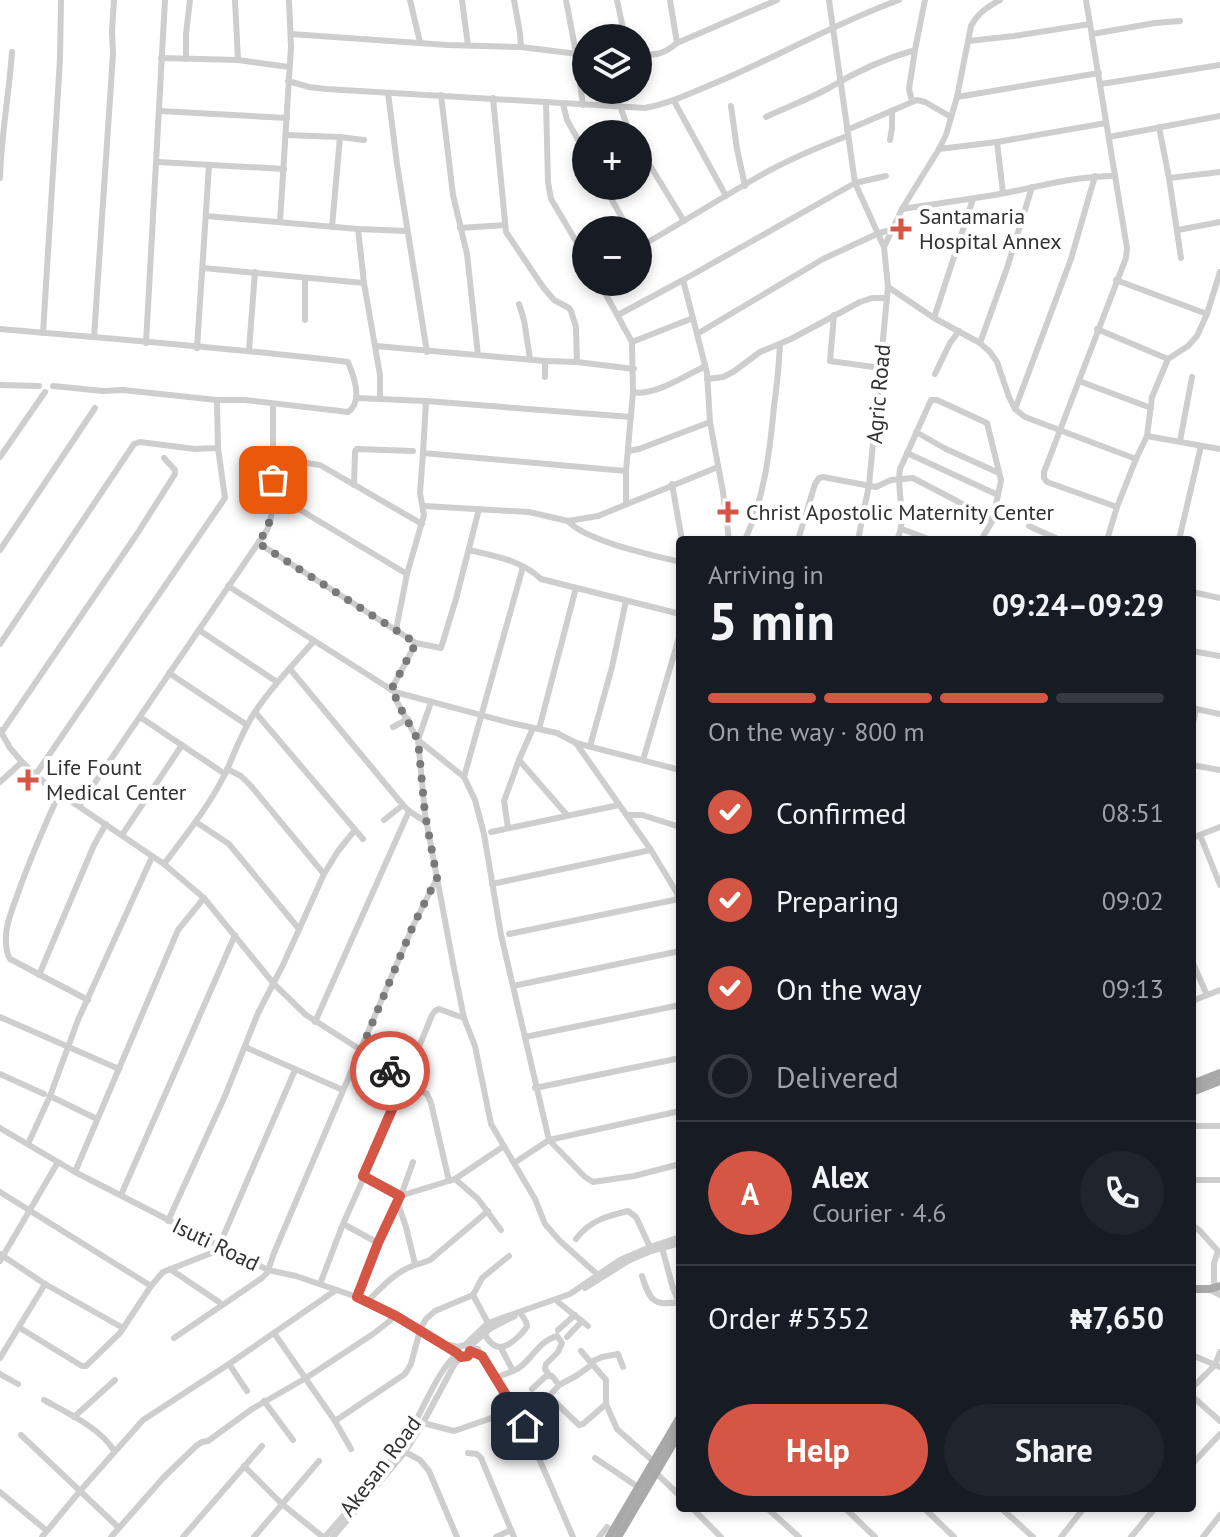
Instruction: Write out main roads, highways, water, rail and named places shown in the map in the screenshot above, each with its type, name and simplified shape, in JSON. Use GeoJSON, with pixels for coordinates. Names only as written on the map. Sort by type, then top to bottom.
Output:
{"type":"FeatureCollection","features":[{"type":"Feature","properties":{"kind":"main road"},"geometry":{"type":"LineString","coordinates":[[1196,1082],[1220,1073]]}},
{"type":"Feature","properties":{"kind":"main road"},"geometry":{"type":"LineString","coordinates":[[1196,1090],[1220,1081]]}},
{"type":"Feature","properties":{"kind":"main road"},"geometry":{"type":"LineString","coordinates":[[1196,1286],[1216,1284]]}},
{"type":"Feature","properties":{"kind":"main road"},"geometry":{"type":"LineString","coordinates":[[609,1537],[676,1424]]}},
{"type":"Feature","properties":{"kind":"main road"},"geometry":{"type":"LineString","coordinates":[[618,1537],[676,1438]]}},
{"type":"Feature","properties":{"kind":"place","name":"Santamaria Hospital Annex"},"geometry":{"type":"Point","coordinates":[901,229]}},
{"type":"Feature","properties":{"kind":"place","name":"Christ Apostolic Maternity Center"},"geometry":{"type":"Point","coordinates":[728,512]}},
{"type":"Feature","properties":{"kind":"place","name":"Life Fount Medical Center"},"geometry":{"type":"Point","coordinates":[28,780]}}]}
